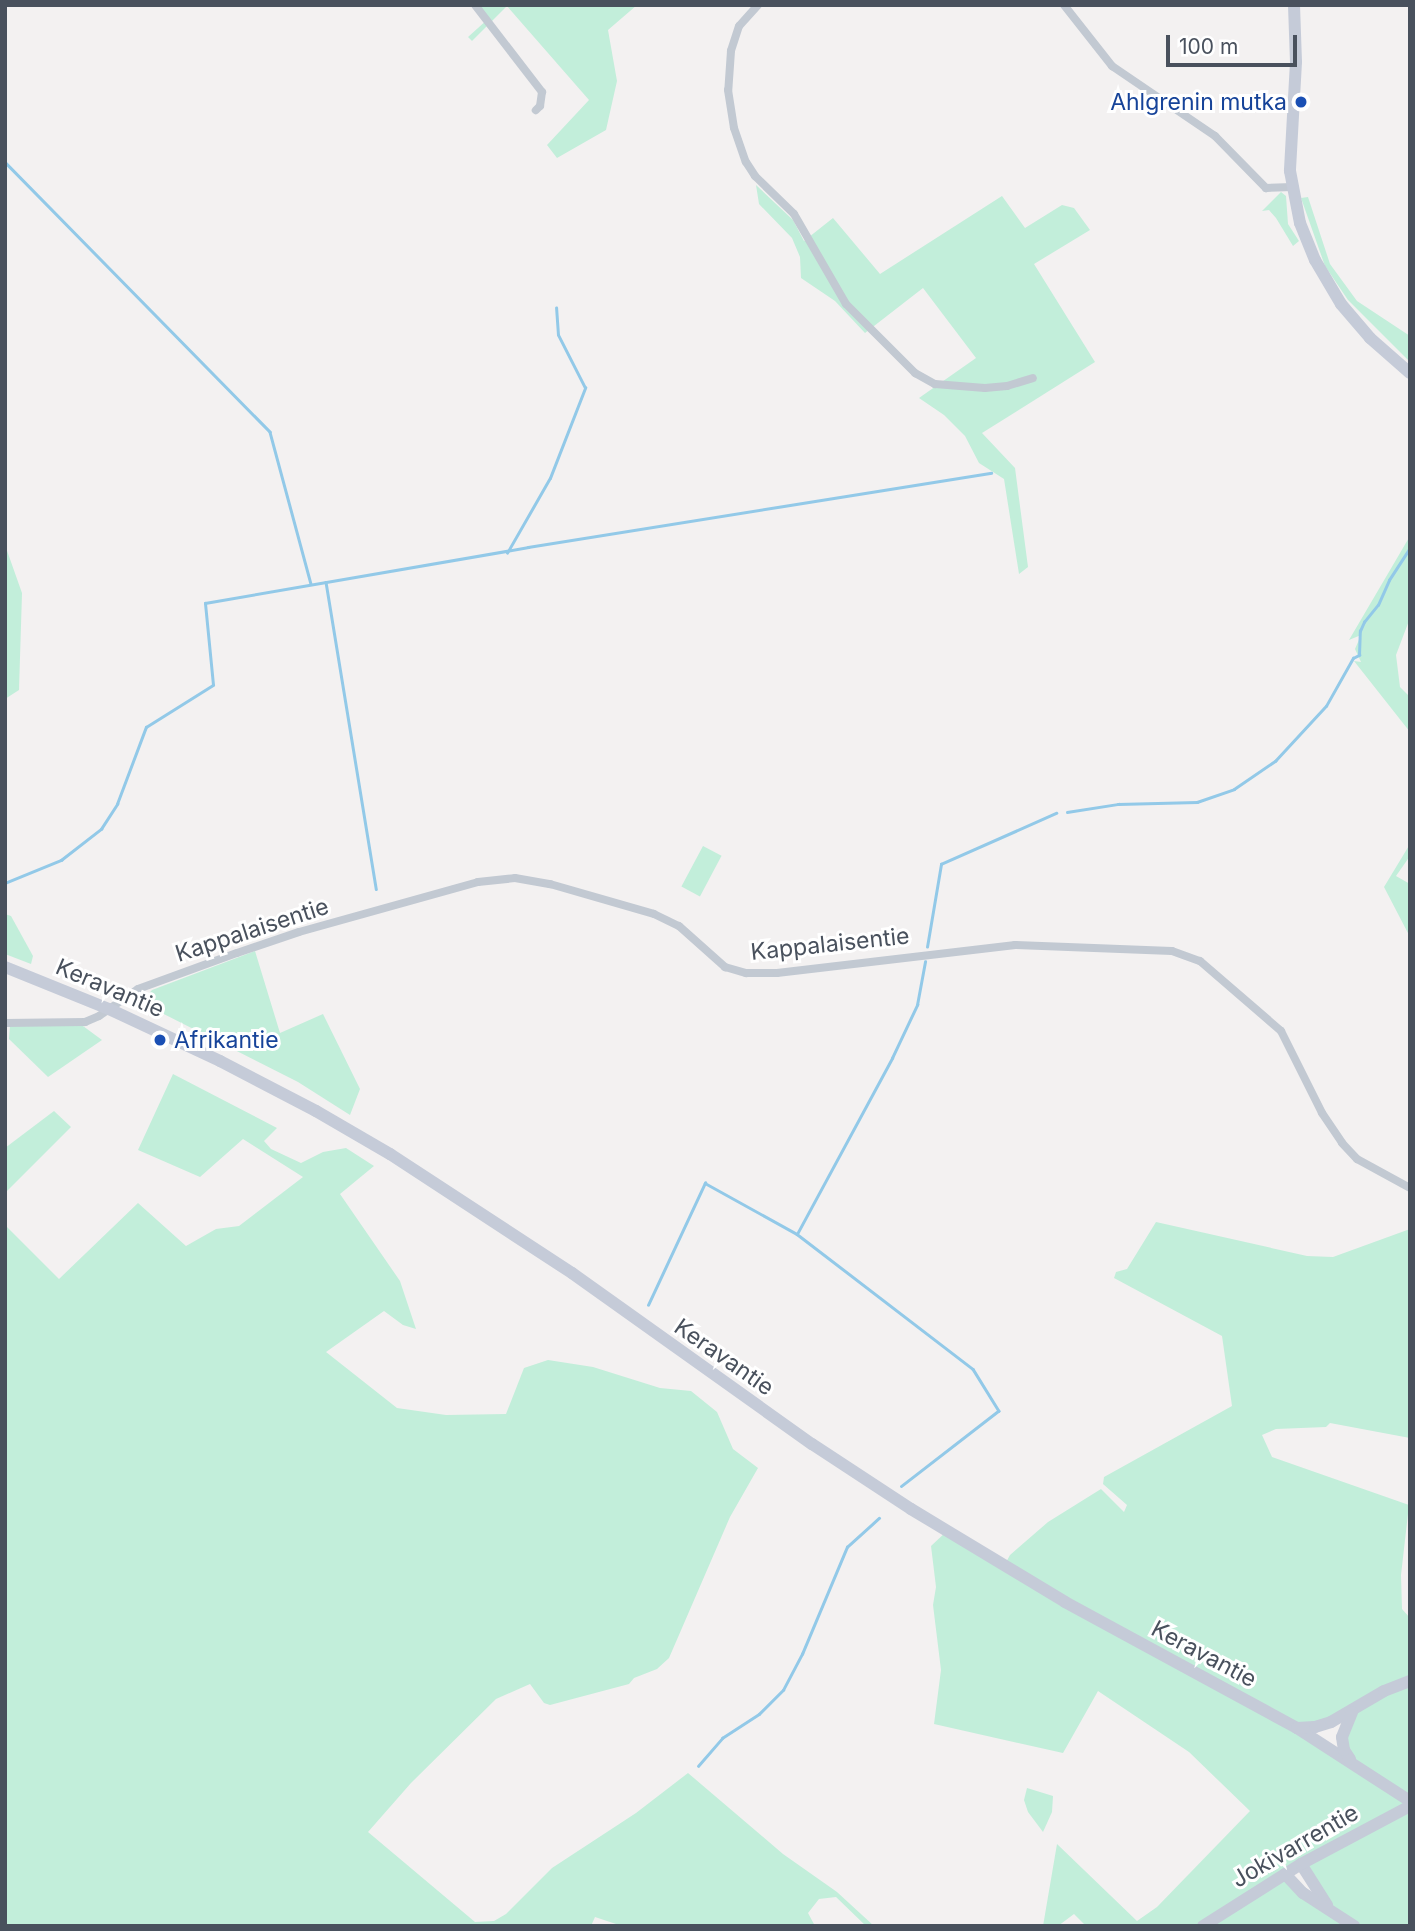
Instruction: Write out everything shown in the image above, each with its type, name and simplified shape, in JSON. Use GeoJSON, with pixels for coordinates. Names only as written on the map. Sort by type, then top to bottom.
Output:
{"type":"FeatureCollection","features":[{"type":"Feature","properties":{"kind":"main road"},"geometry":{"type":"LineString","coordinates":[[1294,5],[1296,62],[1290,145],[1292,187],[1305,237],[1327,282],[1364,331],[1410,373]]}},
{"type":"Feature","properties":{"kind":"main road","name":"Keravantie"},"geometry":{"type":"LineString","coordinates":[[5,967],[109,1009],[269,1085],[390,1154],[572,1273],[770,1415],[911,1509],[1065,1602],[1297,1728],[1410,1801]]}},
{"type":"Feature","properties":{"kind":"main road"},"geometry":{"type":"LineString","coordinates":[[1297,1728],[1315,1727],[1384,1691],[1410,1681]]}},
{"type":"Feature","properties":{"kind":"main road"},"geometry":{"type":"LineString","coordinates":[[1353,1762],[1344,1750],[1342,1737],[1348,1717],[1354,1709]]}},
{"type":"Feature","properties":{"kind":"main road","name":"Jokivarrentie"},"geometry":{"type":"LineString","coordinates":[[1203,1926],[1301,1864],[1410,1806]]}},
{"type":"Feature","properties":{"kind":"main road"},"geometry":{"type":"LineString","coordinates":[[1301,1864],[1330,1909]]}},
{"type":"Feature","properties":{"kind":"main road"},"geometry":{"type":"LineString","coordinates":[[1285,1874],[1303,1893],[1354,1926]]}},
{"type":"Feature","properties":{"kind":"street"},"geometry":{"type":"LineString","coordinates":[[475,5],[542,92],[540,106],[536,110]]}},
{"type":"Feature","properties":{"kind":"street"},"geometry":{"type":"LineString","coordinates":[[758,5],[739,26],[731,51],[728,90],[734,128],[751,169],[794,214],[846,304],[885,345],[929,381],[948,386],[985,388],[1007,386],[1033,378]]}},
{"type":"Feature","properties":{"kind":"street"},"geometry":{"type":"LineString","coordinates":[[1064,5],[1112,66],[1214,136],[1266,188],[1292,187]]}},
{"type":"Feature","properties":{"kind":"street","name":"Kappalaisentie"},"geometry":{"type":"LineString","coordinates":[[109,1009],[138,989],[299,932],[478,882],[515,878],[550,884],[654,914],[679,926],[725,967],[746,973],[778,973],[1015,945],[1172,951],[1200,961],[1281,1031],[1322,1113],[1342,1143],[1357,1158],[1410,1188]]}},
{"type":"Feature","properties":{"kind":"street"},"geometry":{"type":"LineString","coordinates":[[5,1023],[85,1022],[109,1009]]}},
{"type":"Feature","properties":{"kind":"green space"},"geometry":{"type":"Polygon","coordinates":[[[478,5],[637,5],[608,30],[617,81],[606,130],[557,158],[547,145],[589,100],[507,6],[472,41],[468,37],[488,19],[478,5]]]}},
{"type":"Feature","properties":{"kind":"green space"},"geometry":{"type":"Polygon","coordinates":[[[756,185],[793,220],[804,241],[833,218],[880,274],[1002,196],[1025,228],[1062,205],[1074,208],[1090,230],[1034,264],[1095,362],[982,433],[1015,468],[1028,567],[1019,574],[1004,479],[979,463],[965,436],[944,415],[919,398],[976,358],[923,288],[865,333],[835,301],[801,278],[800,257],[792,238],[759,204],[756,185]]]}},
{"type":"Feature","properties":{"kind":"green space"},"geometry":{"type":"Polygon","coordinates":[[[1281,192],[1286,196],[1288,224],[1299,241],[1293,246],[1269,210],[1262,211],[1281,192]]]}},
{"type":"Feature","properties":{"kind":"green space"},"geometry":{"type":"Polygon","coordinates":[[[1308,197],[1330,264],[1357,301],[1410,336],[1410,362],[1348,300],[1325,266],[1301,198],[1308,197]]]}},
{"type":"Feature","properties":{"kind":"green space"},"geometry":{"type":"Polygon","coordinates":[[[1410,536],[1410,618],[1396,655],[1400,687],[1410,697],[1410,732],[1354,661],[1361,662],[1355,649],[1361,635],[1349,640],[1410,536]]]}},
{"type":"Feature","properties":{"kind":"green space"},"geometry":{"type":"Polygon","coordinates":[[[5,545],[22,593],[19,690],[5,699],[5,545]]]}},
{"type":"Feature","properties":{"kind":"green space"},"geometry":{"type":"Polygon","coordinates":[[[1410,844],[1410,856],[1396,876],[1410,884],[1410,937],[1384,887],[1410,844]]]}},
{"type":"Feature","properties":{"kind":"green space"},"geometry":{"type":"Polygon","coordinates":[[[703,846],[722,856],[700,896],[681,887],[703,846]]]}},
{"type":"Feature","properties":{"kind":"green space"},"geometry":{"type":"Polygon","coordinates":[[[5,914],[11,916],[33,956],[31,964],[5,954],[5,914]]]}},
{"type":"Feature","properties":{"kind":"green space"},"geometry":{"type":"Polygon","coordinates":[[[255,951],[280,1033],[323,1014],[360,1089],[350,1115],[298,1082],[146,1005],[145,998],[152,990],[255,951]]]}},
{"type":"Feature","properties":{"kind":"green space"},"geometry":{"type":"Polygon","coordinates":[[[10,1026],[83,1026],[102,1040],[48,1077],[9,1039],[10,1026]]]}},
{"type":"Feature","properties":{"kind":"green space"},"geometry":{"type":"Polygon","coordinates":[[[173,1074],[277,1128],[264,1141],[271,1149],[301,1163],[323,1152],[346,1148],[374,1166],[340,1194],[400,1281],[416,1329],[403,1325],[384,1311],[326,1352],[397,1408],[446,1415],[506,1414],[524,1368],[548,1360],[593,1367],[660,1388],[691,1391],[717,1412],[733,1449],[758,1468],[730,1517],[669,1658],[657,1669],[634,1678],[629,1684],[550,1705],[544,1703],[530,1684],[496,1699],[411,1783],[368,1832],[475,1922],[494,1921],[506,1914],[552,1868],[636,1813],[688,1773],[783,1854],[837,1892],[874,1926],[866,1926],[836,1897],[819,1899],[808,1913],[815,1926],[622,1926],[595,1917],[591,1926],[5,1926],[5,1225],[59,1279],[138,1203],[186,1246],[216,1229],[239,1226],[303,1177],[243,1139],[200,1177],[138,1150],[173,1074]]]}},
{"type":"Feature","properties":{"kind":"green space"},"geometry":{"type":"Polygon","coordinates":[[[54,1111],[71,1127],[5,1193],[5,1148],[54,1111]]]}},
{"type":"Feature","properties":{"kind":"green space"},"geometry":{"type":"Polygon","coordinates":[[[1156,1222],[1307,1256],[1333,1257],[1410,1229],[1410,1438],[1330,1423],[1326,1427],[1276,1429],[1262,1435],[1272,1457],[1409,1505],[1401,1575],[1402,1609],[1410,1618],[1410,1926],[1086,1926],[1074,1914],[1058,1926],[1043,1926],[1057,1844],[1137,1921],[1157,1907],[1250,1811],[1189,1752],[1098,1691],[1063,1753],[934,1724],[941,1670],[933,1605],[936,1587],[931,1546],[947,1531],[1004,1566],[1010,1555],[1048,1522],[1101,1489],[1124,1512],[1127,1505],[1103,1484],[1104,1477],[1232,1406],[1222,1336],[1114,1278],[1116,1272],[1127,1269],[1156,1222]],[[1348,1717],[1298,1728],[1353,1762],[1344,1750],[1348,1717]],[[1302,1865],[1286,1873],[1322,1904],[1302,1865]]]}},
{"type":"Feature","properties":{"kind":"green space"},"geometry":{"type":"Polygon","coordinates":[[[1027,1788],[1053,1796],[1052,1812],[1043,1832],[1028,1812],[1024,1800],[1027,1788]]]}},
{"type":"Feature","properties":{"kind":"waterway"},"geometry":{"type":"LineString","coordinates":[[5,162],[270,432],[311,584]]}},
{"type":"Feature","properties":{"kind":"waterway"},"geometry":{"type":"LineString","coordinates":[[507,553],[550,478],[585,388],[558,335],[556,308]]}},
{"type":"Feature","properties":{"kind":"waterway"},"geometry":{"type":"LineString","coordinates":[[5,883],[61,860],[101,829],[117,804],[146,727],[213,685],[205,603],[528,547],[991,473]]}},
{"type":"Feature","properties":{"kind":"waterway"},"geometry":{"type":"LineString","coordinates":[[1067,812],[1118,804],[1197,802],[1234,789],[1275,761],[1326,706],[1353,658],[1359,655],[1360,631],[1364,622],[1378,605],[1389,580],[1410,548]]}},
{"type":"Feature","properties":{"kind":"waterway"},"geometry":{"type":"LineString","coordinates":[[326,582],[376,889]]}},
{"type":"Feature","properties":{"kind":"waterway"},"geometry":{"type":"LineString","coordinates":[[927,947],[941,864],[1056,813]]}},
{"type":"Feature","properties":{"kind":"waterway"},"geometry":{"type":"LineString","coordinates":[[797,1234],[892,1058],[917,1005],[925,962]]}},
{"type":"Feature","properties":{"kind":"waterway"},"geometry":{"type":"LineString","coordinates":[[648,1305],[705,1183],[797,1234],[973,1369],[999,1411],[902,1486]]}},
{"type":"Feature","properties":{"kind":"waterway"},"geometry":{"type":"LineString","coordinates":[[698,1766],[722,1738],[759,1714],[783,1690],[802,1654],[847,1547],[879,1518]]}},
{"type":"Feature","properties":{"kind":"place","name":"Ahlgrenin mutka"},"geometry":{"type":"Point","coordinates":[1301,102]}},
{"type":"Feature","properties":{"kind":"place","name":"Afrikantie"},"geometry":{"type":"Point","coordinates":[160,1040]}}]}
